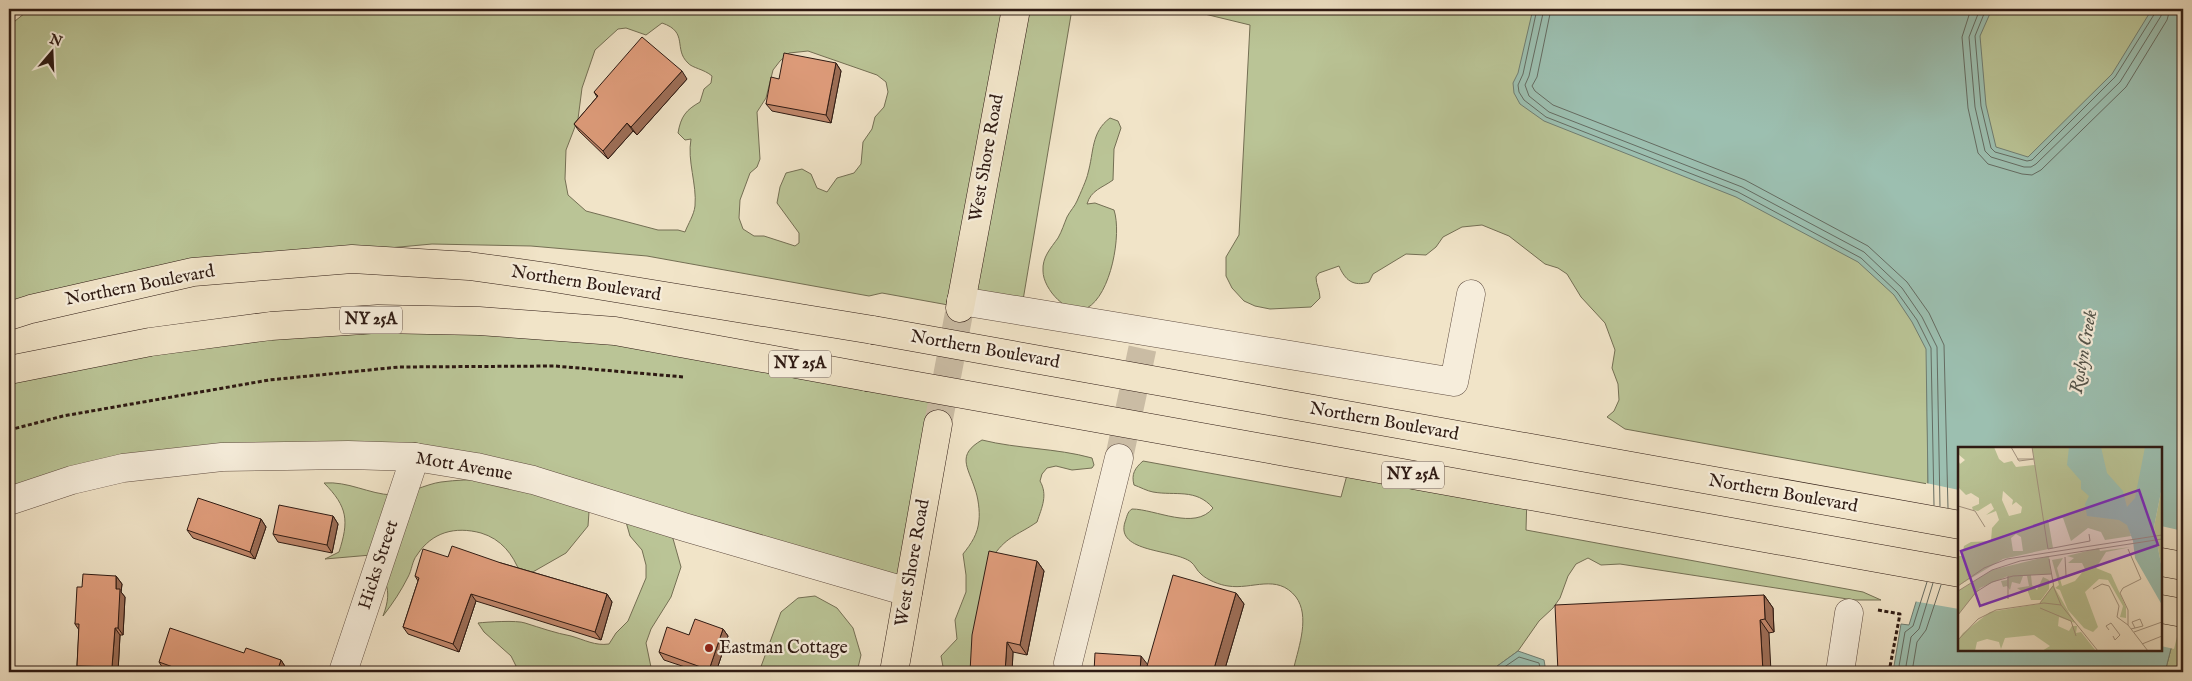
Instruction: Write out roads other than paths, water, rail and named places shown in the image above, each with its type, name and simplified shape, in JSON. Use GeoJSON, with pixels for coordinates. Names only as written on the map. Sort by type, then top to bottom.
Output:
{"type":"FeatureCollection","features":[{"type":"Feature","properties":{"kind":"main road","name":"West Shore Road"},"geometry":{"type":"LineString","coordinates":[[960,304],[1016,9]]}},
{"type":"Feature","properties":{"kind":"main road","name":"Northern Boulevard"},"geometry":{"type":"LineString","coordinates":[[9,316],[31,309],[192,272],[352,259],[469,266],[873,330],[1958,526]]}},
{"type":"Feature","properties":{"kind":"main road","name":"NY 25A"},"geometry":{"type":"LineString","coordinates":[[9,370],[150,342],[261,327],[378,319],[478,321],[615,331],[1958,573]]}},
{"type":"Feature","properties":{"kind":"main road","name":"West Shore Road"},"geometry":{"type":"LineString","coordinates":[[894,672],[938,424]]}},
{"type":"Feature","properties":{"kind":"main road"},"geometry":{"type":"LineString","coordinates":[[2162,562],[2183,566]]}},
{"type":"Feature","properties":{"kind":"main road"},"geometry":{"type":"LineString","coordinates":[[2162,609],[2183,613]]}},
{"type":"Feature","properties":{"kind":"street"},"geometry":{"type":"LineString","coordinates":[[960,304],[1145,336],[1454,382],[1471,294]]}},
{"type":"Feature","properties":{"kind":"street","name":"Mott Avenue"},"geometry":{"type":"LineString","coordinates":[[9,501],[72,480],[123,468],[202,459],[348,455],[415,457],[476,467],[533,480],[684,527],[908,592]]}},
{"type":"Feature","properties":{"kind":"street","name":"Hicks Street"},"geometry":{"type":"LineString","coordinates":[[343,672],[415,457]]}},
{"type":"Feature","properties":{"kind":"street"},"geometry":{"type":"LineString","coordinates":[[1068,663],[1118,458]]}},
{"type":"Feature","properties":{"kind":"street"},"geometry":{"type":"LineString","coordinates":[[1840,672],[1849,613]]}},
{"type":"Feature","properties":{"kind":"water","name":"Roslyn Creek"},"geometry":{"type":"Polygon","coordinates":[[[1533,9],[1992,9],[1980,36],[1986,105],[1996,147],[2028,157],[2112,74],[2152,9],[2183,9],[2183,602],[2165,672],[1893,672],[1901,624],[1909,625],[1934,543],[1928,484],[1926,349],[1912,322],[1894,295],[1858,262],[1736,197],[1544,121],[1520,104],[1514,93],[1513,83],[1518,73],[1533,9]]]}},
{"type":"Feature","properties":{"kind":"water"},"geometry":{"type":"Polygon","coordinates":[[[1518,651],[1544,660],[1546,672],[1489,672],[1518,651]]]}},
{"type":"Feature","properties":{"kind":"tunnel"},"geometry":{"type":"LineString","coordinates":[[938,424],[960,308]]}},
{"type":"Feature","properties":{"kind":"tunnel"},"geometry":{"type":"LineString","coordinates":[[1119,458],[1144,341]]}},
{"type":"Feature","properties":{"kind":"place","name":"Eastman Cottage"},"geometry":{"type":"Point","coordinates":[709,648]}}]}
